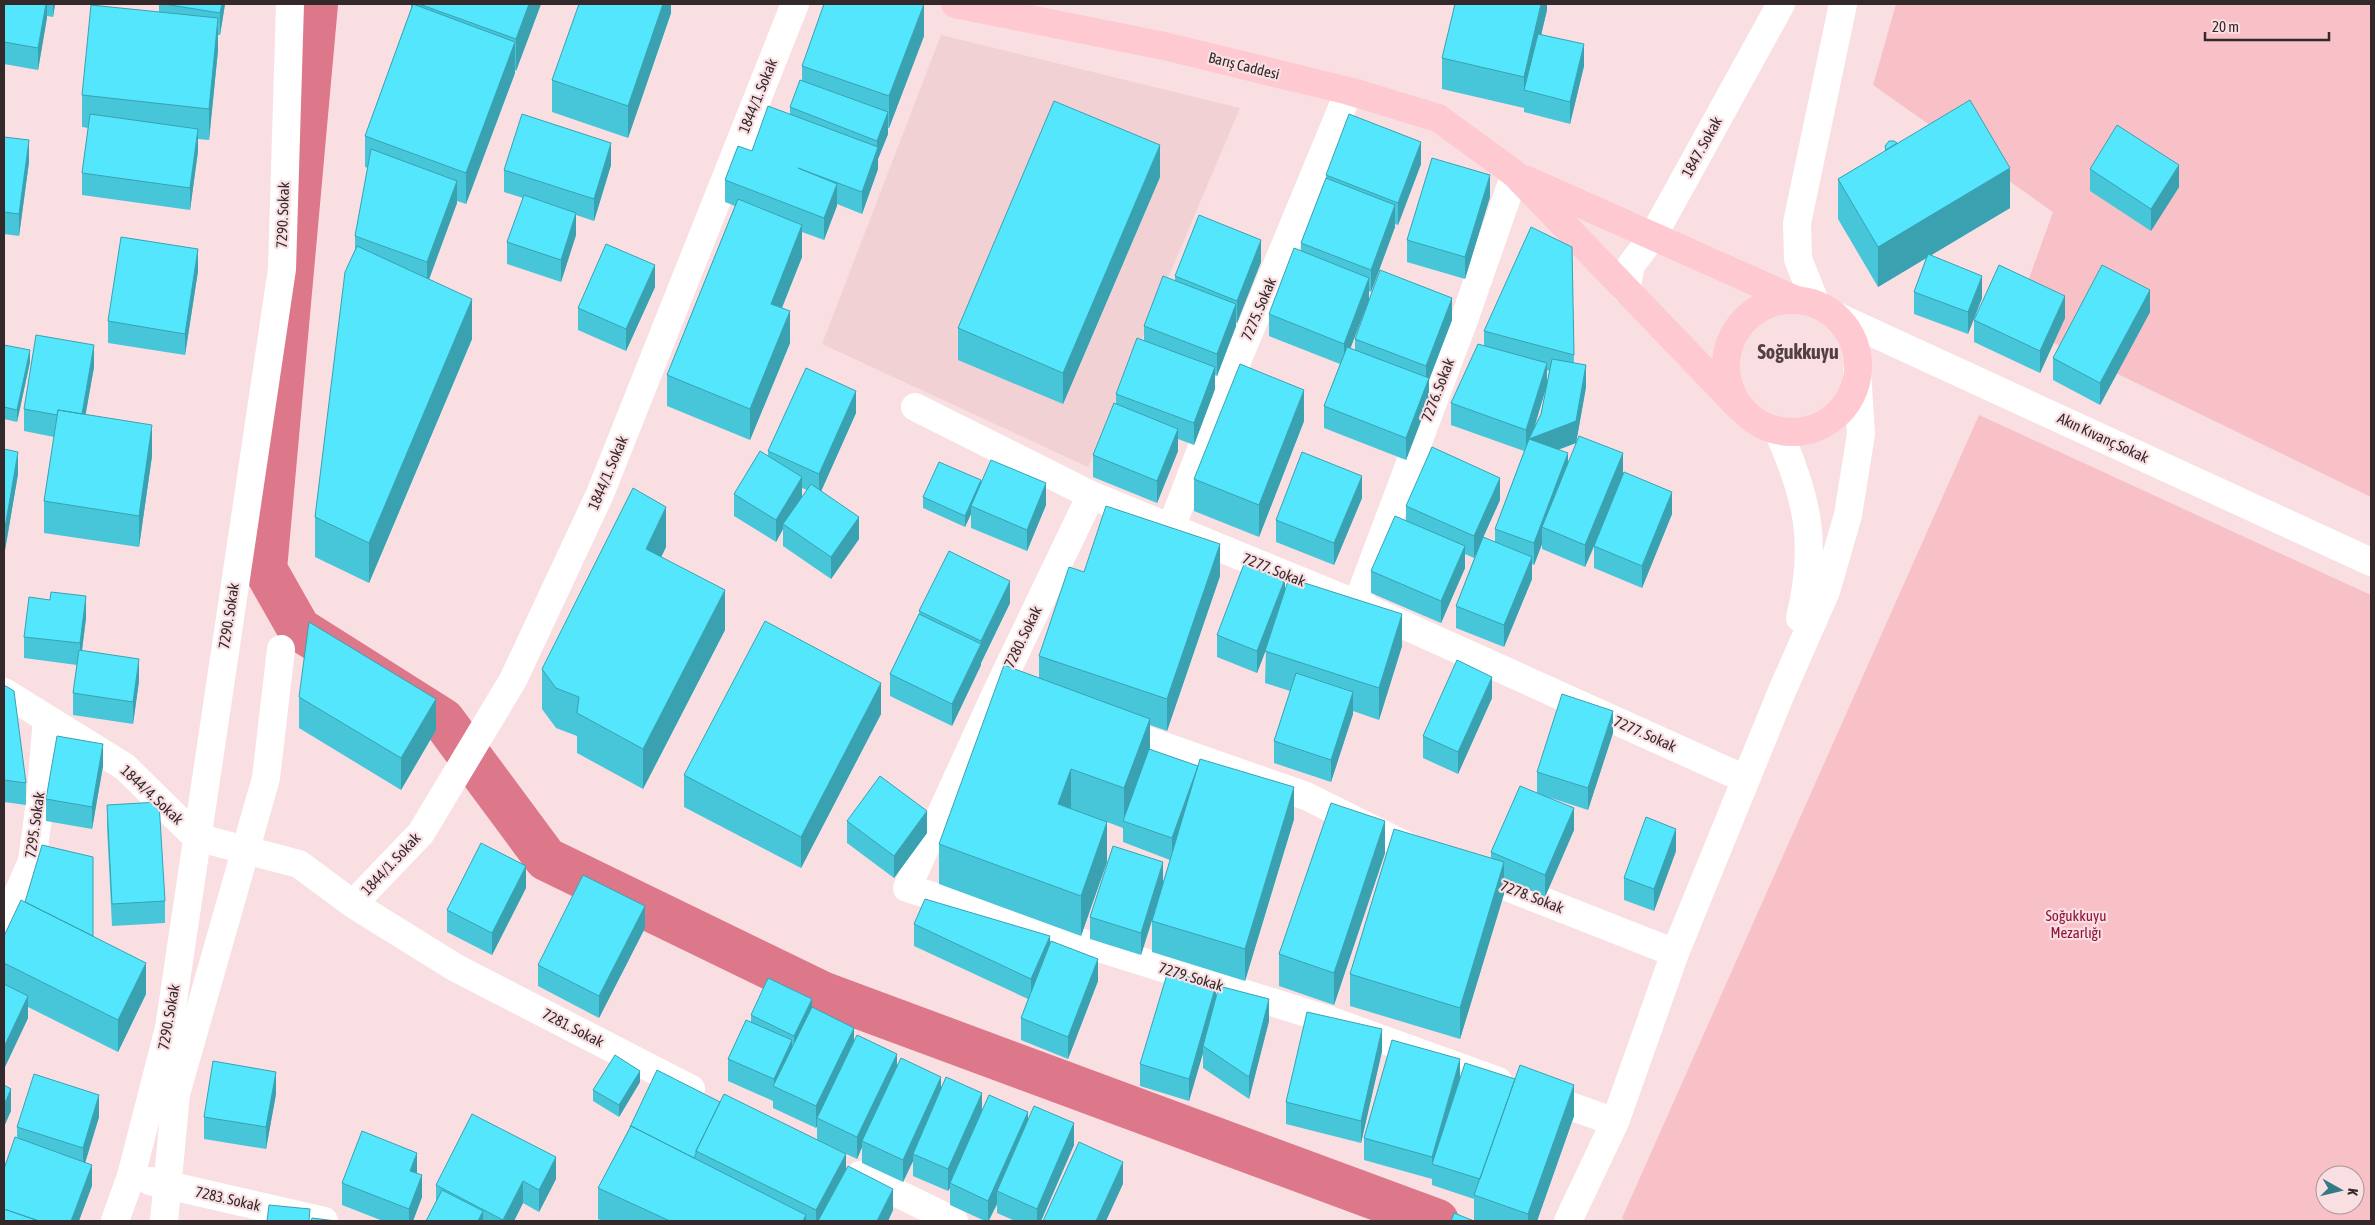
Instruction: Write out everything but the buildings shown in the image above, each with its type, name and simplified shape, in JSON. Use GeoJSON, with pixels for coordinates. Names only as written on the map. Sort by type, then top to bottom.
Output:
{"type":"FeatureCollection","features":[{"type":"Feature","properties":{"kind":"main road","name":"Barış Caddesi"},"geometry":{"type":"LineString","coordinates":[[955,4],[1164,46],[1349,91],[1438,118],[1514,174]]}},
{"type":"Feature","properties":{"kind":"main road"},"geometry":{"type":"LineString","coordinates":[[1514,174],[1815,306],[1848,331],[1856,350],[1857,371],[1852,392],[1841,411],[1823,425],[1801,431],[1778,431],[1757,422],[1740,408],[1514,174]]}},
{"type":"Feature","properties":{"kind":"main road"},"geometry":{"type":"LineString","coordinates":[[1740,408],[1729,387],[1726,365],[1730,343],[1740,324],[1756,310],[1775,302],[1815,306]]}},
{"type":"Feature","properties":{"kind":"street","name":"7290. Sokak"},"geometry":{"type":"LineString","coordinates":[[115,1221],[133,1177],[169,1028],[203,838],[282,269],[290,4]]}},
{"type":"Feature","properties":{"kind":"street","name":"1844/1. Sokak"},"geometry":{"type":"LineString","coordinates":[[354,904],[421,833],[513,680],[600,494],[795,4]]}},
{"type":"Feature","properties":{"kind":"street","name":"1847. Sokak"},"geometry":{"type":"LineString","coordinates":[[1626,290],[1631,265],[1653,236],[1781,4]]}},
{"type":"Feature","properties":{"kind":"street"},"geometry":{"type":"LineString","coordinates":[[1815,306],[1798,259],[1797,223],[1843,4]]}},
{"type":"Feature","properties":{"kind":"street","name":"7275. Sokak"},"geometry":{"type":"LineString","coordinates":[[1171,528],[1209,429],[1349,91]]}},
{"type":"Feature","properties":{"kind":"street","name":"7276. Sokak"},"geometry":{"type":"LineString","coordinates":[[1357,604],[1464,320],[1514,174]]}},
{"type":"Feature","properties":{"kind":"street","name":"Akın Kıvanç Sokak"},"geometry":{"type":"LineString","coordinates":[[1815,306],[2371,562]]}},
{"type":"Feature","properties":{"kind":"street"},"geometry":{"type":"LineString","coordinates":[[1568,1221],[1592,1174],[1615,1122],[1675,953],[1745,779],[1826,591],[1848,515],[1861,434],[1857,371]]}},
{"type":"Feature","properties":{"kind":"street","name":"7277. Sokak"},"geometry":{"type":"LineString","coordinates":[[915,407],[1091,495],[1357,604],[1745,779]]}},
{"type":"Feature","properties":{"kind":"street"},"geometry":{"type":"LineString","coordinates":[[1778,431],[1795,469],[1810,527],[1809,582],[1782,691]]}},
{"type":"Feature","properties":{"kind":"street","name":"7280. Sokak"},"geometry":{"type":"LineString","coordinates":[[906,888],[998,689],[1091,495]]}},
{"type":"Feature","properties":{"kind":"street"},"geometry":{"type":"LineString","coordinates":[[164,1221],[176,1094],[266,778],[281,649]]}},
{"type":"Feature","properties":{"kind":"street"},"geometry":{"type":"LineString","coordinates":[[998,689],[1026,698]]}},
{"type":"Feature","properties":{"kind":"street","name":"1844/4. Sokak"},"geometry":{"type":"LineString","coordinates":[[4,692],[125,767],[203,838]]}},
{"type":"Feature","properties":{"kind":"street","name":"7295. Sokak"},"geometry":{"type":"LineString","coordinates":[[4,925],[32,860],[40,803],[47,719]]}},
{"type":"Feature","properties":{"kind":"street","name":"7278. Sokak"},"geometry":{"type":"LineString","coordinates":[[1091,721],[1306,796],[1417,852],[1675,953]]}},
{"type":"Feature","properties":{"kind":"street","name":"7281. Sokak"},"geometry":{"type":"LineString","coordinates":[[203,838],[298,864],[354,904],[456,968],[714,1101]]}},
{"type":"Feature","properties":{"kind":"street","name":"7279. Sokak"},"geometry":{"type":"LineString","coordinates":[[906,888],[1326,1020],[1615,1122]]}},
{"type":"Feature","properties":{"kind":"street"},"geometry":{"type":"LineString","coordinates":[[838,1164],[954,1221]]}},
{"type":"Feature","properties":{"kind":"street","name":"7283. Sokak"},"geometry":{"type":"LineString","coordinates":[[133,1177],[324,1221]]}},
{"type":"Feature","properties":{"kind":"shaded area"},"geometry":{"type":"Polygon","coordinates":[[[941,35],[1240,108],[1088,467],[822,344],[941,35]]]}},
{"type":"Feature","properties":{"kind":"green space"},"geometry":{"type":"Polygon","coordinates":[[[1896,4],[2371,4],[2371,497],[2013,323],[2053,212],[1873,85],[1896,4]]]}},
{"type":"Feature","properties":{"kind":"green space","name":"Soğukkuyu Mezarlığı"},"geometry":{"type":"Polygon","coordinates":[[[1979,415],[2371,595],[2371,1221],[1625,1221],[1622,1218],[1979,415]]]}},
{"type":"Feature","properties":{"kind":"waterway"},"geometry":{"type":"LineString","coordinates":[[316,4],[265,569],[299,629],[443,720],[546,859],[824,994],[1437,1221]]}},
{"type":"Feature","properties":{"kind":"district","name":"Soğukkuyu"},"geometry":{"type":"Point","coordinates":[1798,352]}}]}
